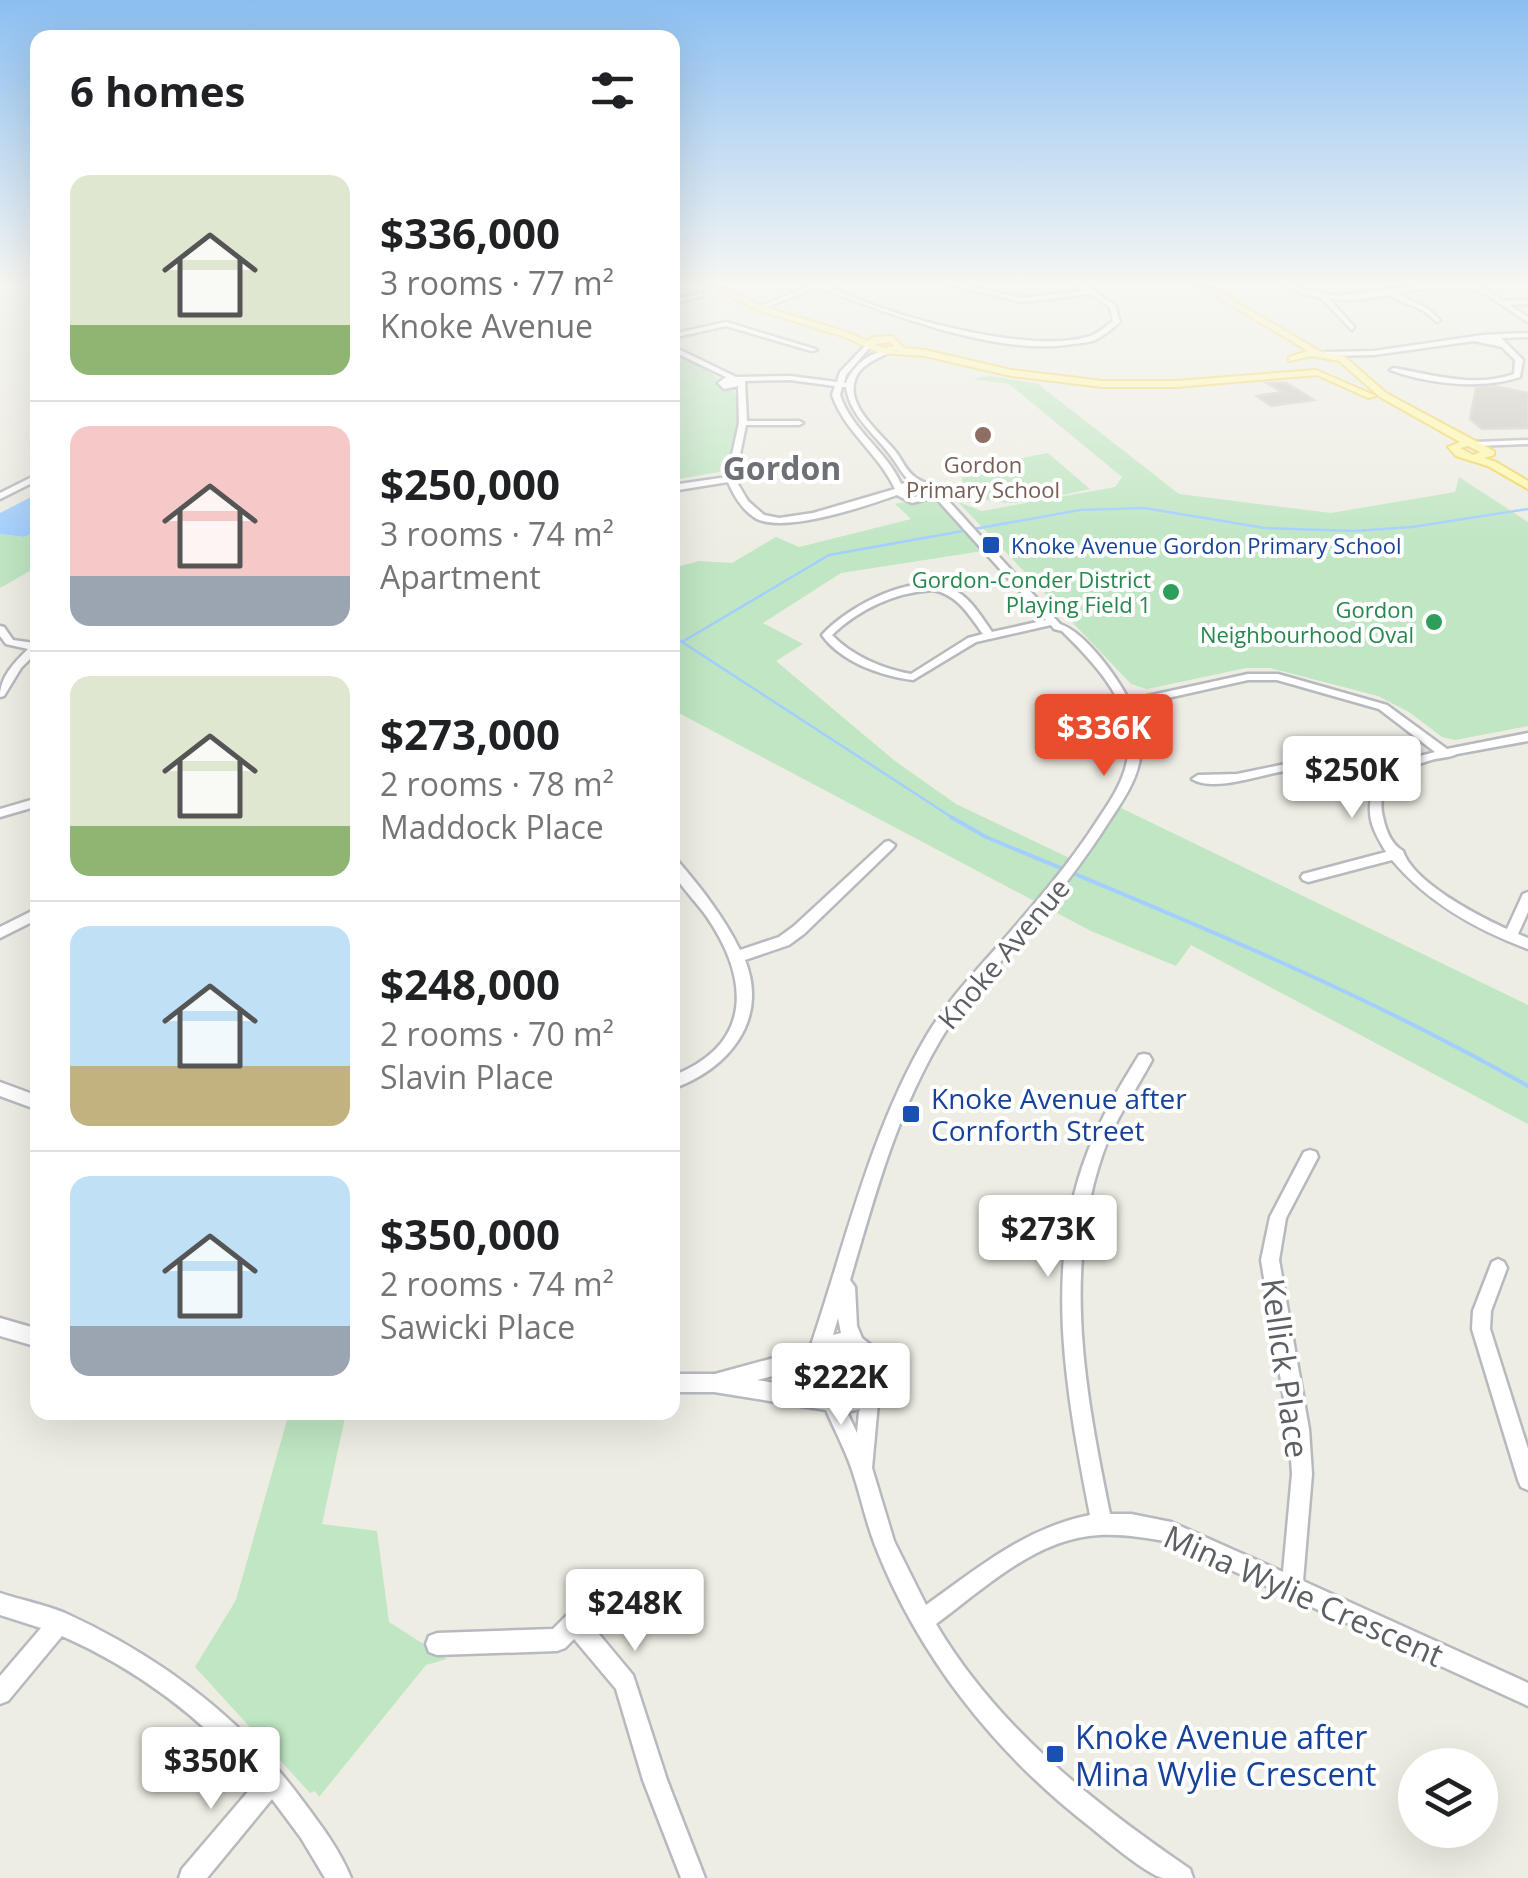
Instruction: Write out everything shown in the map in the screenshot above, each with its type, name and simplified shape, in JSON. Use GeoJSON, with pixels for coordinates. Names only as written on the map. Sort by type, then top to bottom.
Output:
{"type":"FeatureCollection","features":[{"type":"Feature","properties":{"kind":"main road"},"geometry":{"type":"LineString","coordinates":[[1020,372],[1148,386],[1342,372]]}},
{"type":"Feature","properties":{"kind":"main road"},"geometry":{"type":"LineString","coordinates":[[1039,375],[1168,379],[1234,372]]}},
{"type":"Feature","properties":{"kind":"main road"},"geometry":{"type":"LineString","coordinates":[[1315,372],[1408,415],[1432,429],[1453,449],[1528,484]]}},
{"type":"Feature","properties":{"kind":"main road"},"geometry":{"type":"LineString","coordinates":[[1355,372],[1384,395],[1490,454],[1528,484]]}},
{"type":"Feature","properties":{"kind":"main road"},"geometry":{"type":"LineString","coordinates":[[1453,449],[1458,443],[1472,444]]}},
{"type":"Feature","properties":{"kind":"main road"},"geometry":{"type":"LineString","coordinates":[[1472,458],[1490,454]]}},
{"type":"Feature","properties":{"kind":"street"},"geometry":{"type":"LineString","coordinates":[[714,372],[734,383],[760,379],[851,384]]}},
{"type":"Feature","properties":{"kind":"street"},"geometry":{"type":"LineString","coordinates":[[847,372],[838,383],[840,409],[887,463],[899,490],[958,519]]}},
{"type":"Feature","properties":{"kind":"street"},"geometry":{"type":"LineString","coordinates":[[859,372],[851,384],[850,402],[894,455],[904,475],[933,490],[1122,698],[1248,677],[1278,677],[1382,707],[1447,754]]}},
{"type":"Feature","properties":{"kind":"street"},"geometry":{"type":"LineString","coordinates":[[1403,372],[1475,384],[1512,378],[1528,383]]}},
{"type":"Feature","properties":{"kind":"street"},"geometry":{"type":"LineString","coordinates":[[1512,378],[1516,372]]}},
{"type":"Feature","properties":{"kind":"street"},"geometry":{"type":"LineString","coordinates":[[734,383],[743,423],[731,478],[753,512],[771,520],[876,500],[931,497],[933,490]]}},
{"type":"Feature","properties":{"kind":"street"},"geometry":{"type":"LineString","coordinates":[[743,423],[798,423]]}},
{"type":"Feature","properties":{"kind":"street"},"geometry":{"type":"LineString","coordinates":[[1472,444],[1528,444]]}},
{"type":"Feature","properties":{"kind":"street"},"geometry":{"type":"LineString","coordinates":[[1490,454],[1528,444]]}},
{"type":"Feature","properties":{"kind":"street"},"geometry":{"type":"LineString","coordinates":[[680,487],[731,478]]}},
{"type":"Feature","properties":{"kind":"street"},"geometry":{"type":"LineString","coordinates":[[0,496],[30,480]]}},
{"type":"Feature","properties":{"kind":"street"},"geometry":{"type":"LineString","coordinates":[[876,500],[922,484]]}},
{"type":"Feature","properties":{"kind":"street"},"geometry":{"type":"LineString","coordinates":[[990,635],[955,595],[940,588],[878,598],[827,634],[834,645],[894,674],[914,677],[960,646],[990,635],[1056,624]]}},
{"type":"Feature","properties":{"kind":"street"},"geometry":{"type":"LineString","coordinates":[[0,629],[10,642],[30,645]]}},
{"type":"Feature","properties":{"kind":"street"},"geometry":{"type":"LineString","coordinates":[[0,694],[30,653]]}},
{"type":"Feature","properties":{"kind":"street","name":"Knoke Avenue"},"geometry":{"type":"LineString","coordinates":[[817,1354],[846,1276],[884,1142],[932,1040],[961,999],[1080,860],[1128,780],[1134,761],[1134,732],[1122,698]]}},
{"type":"Feature","properties":{"kind":"street"},"geometry":{"type":"LineString","coordinates":[[1528,737],[1394,770],[1380,791],[1373,816],[1377,828],[1398,854],[1439,897],[1528,944]]}},
{"type":"Feature","properties":{"kind":"street"},"geometry":{"type":"LineString","coordinates":[[1198,779],[1238,778],[1295,766],[1329,772],[1380,791]]}},
{"type":"Feature","properties":{"kind":"street"},"geometry":{"type":"LineString","coordinates":[[0,814],[30,805]]}},
{"type":"Feature","properties":{"kind":"street"},"geometry":{"type":"LineString","coordinates":[[736,958],[784,941],[799,930],[890,844]]}},
{"type":"Feature","properties":{"kind":"street"},"geometry":{"type":"LineString","coordinates":[[1308,876],[1398,854]]}},
{"type":"Feature","properties":{"kind":"street"},"geometry":{"type":"LineString","coordinates":[[680,874],[713,917],[744,978],[744,1000],[731,1042],[698,1073],[680,1080]]}},
{"type":"Feature","properties":{"kind":"street"},"geometry":{"type":"LineString","coordinates":[[1510,936],[1528,897]]}},
{"type":"Feature","properties":{"kind":"street"},"geometry":{"type":"LineString","coordinates":[[0,933],[30,918]]}},
{"type":"Feature","properties":{"kind":"street"},"geometry":{"type":"LineString","coordinates":[[1101,1521],[1077,1396],[1071,1325],[1073,1261],[1094,1156],[1112,1114],[1144,1060]]}},
{"type":"Feature","properties":{"kind":"street"},"geometry":{"type":"LineString","coordinates":[[0,1089],[30,1101]]}},
{"type":"Feature","properties":{"kind":"street","name":"Kellick Place"},"geometry":{"type":"LineString","coordinates":[[1292,1587],[1301,1484],[1300,1444],[1270,1260],[1278,1217],[1310,1157]]}},
{"type":"Feature","properties":{"kind":"street"},"geometry":{"type":"LineString","coordinates":[[1498,1268],[1482,1311],[1481,1330],[1528,1480]]}},
{"type":"Feature","properties":{"kind":"street","name":"Knoke Avenue"},"geometry":{"type":"LineString","coordinates":[[846,1276],[848,1328],[856,1345]]}},
{"type":"Feature","properties":{"kind":"street"},"geometry":{"type":"LineString","coordinates":[[0,1327],[30,1336]]}},
{"type":"Feature","properties":{"kind":"street"},"geometry":{"type":"LineString","coordinates":[[714,1383],[817,1354],[836,1342],[856,1345],[872,1365],[862,1469]]}},
{"type":"Feature","properties":{"kind":"street"},"geometry":{"type":"LineString","coordinates":[[817,1354],[814,1380],[831,1401],[862,1469],[885,1545],[922,1621],[973,1698],[1041,1772],[1109,1830],[1181,1878]]}},
{"type":"Feature","properties":{"kind":"street"},"geometry":{"type":"LineString","coordinates":[[680,1383],[714,1383],[852,1403],[868,1391]]}},
{"type":"Feature","properties":{"kind":"street","name":"Mina Wylie Crescent"},"geometry":{"type":"LineString","coordinates":[[922,1621],[1026,1547],[1062,1529],[1101,1521],[1135,1523],[1171,1532],[1528,1695]]}},
{"type":"Feature","properties":{"kind":"street"},"geometry":{"type":"LineString","coordinates":[[0,1604],[60,1622],[116,1648],[170,1682],[248,1751],[273,1780],[340,1878]]}},
{"type":"Feature","properties":{"kind":"street"},"geometry":{"type":"LineString","coordinates":[[0,1692],[60,1622]]}},
{"type":"Feature","properties":{"kind":"street"},"geometry":{"type":"LineString","coordinates":[[437,1644],[557,1640],[575,1623],[625,1684],[655,1780],[694,1878]]}},
{"type":"Feature","properties":{"kind":"street"},"geometry":{"type":"LineString","coordinates":[[191,1878],[273,1780]]}},
{"type":"Feature","properties":{"kind":"green space"},"geometry":{"type":"Polygon","coordinates":[[[680,372],[710,372],[722,388],[733,390],[739,409],[738,431],[725,471],[680,479],[680,372]]]}},
{"type":"Feature","properties":{"kind":"green space"},"geometry":{"type":"Polygon","coordinates":[[[990,376],[1038,384],[1179,494],[1331,513],[1455,492],[1459,477],[1528,522],[1528,726],[1455,740],[1442,737],[1409,712],[1378,696],[1270,668],[1246,668],[1147,689],[1131,684],[958,502],[982,511],[1115,487],[1122,477],[1009,384],[972,379],[990,376]]]}},
{"type":"Feature","properties":{"kind":"green space"},"geometry":{"type":"Polygon","coordinates":[[[1048,453],[1090,489],[1005,503],[974,494],[962,483],[962,477],[973,467],[1048,453]]]}},
{"type":"Feature","properties":{"kind":"green space"},"geometry":{"type":"Polygon","coordinates":[[[939,495],[989,550],[841,573],[763,623],[803,644],[776,661],[895,761],[956,804],[1082,864],[1119,807],[1528,1005],[1528,1124],[1191,945],[1176,966],[1091,931],[680,714],[680,566],[699,561],[732,563],[776,537],[799,547],[911,519],[895,504],[939,495]]]}},
{"type":"Feature","properties":{"kind":"green space"},"geometry":{"type":"Polygon","coordinates":[[[0,534],[30,534],[30,571],[0,588],[0,534]]]}},
{"type":"Feature","properties":{"kind":"green space"},"geometry":{"type":"Polygon","coordinates":[[[287,1420],[344,1420],[322,1524],[377,1531],[389,1622],[447,1659],[426,1665],[319,1797],[315,1791],[310,1793],[195,1667],[236,1600],[287,1420]]]}},
{"type":"Feature","properties":{"kind":"water"},"geometry":{"type":"Polygon","coordinates":[[[30,498],[30,534],[0,534],[0,513],[30,498]]]}},
{"type":"Feature","properties":{"kind":"building"},"geometry":{"type":"Polygon","coordinates":[[[1267,383],[1286,383],[1314,400],[1271,406],[1257,396],[1282,392],[1267,383]]]}},
{"type":"Feature","properties":{"kind":"building"},"geometry":{"type":"Polygon","coordinates":[[[1493,386],[1528,393],[1528,428],[1482,429],[1470,419],[1476,388],[1493,386]]]}},
{"type":"Feature","properties":{"kind":"waterway"},"geometry":{"type":"LineString","coordinates":[[682,642],[829,555],[1080,510],[1144,508],[1265,528],[1354,531],[1412,527],[1528,509]]}},
{"type":"Feature","properties":{"kind":"waterway"},"geometry":{"type":"LineString","coordinates":[[682,642],[954,819]]}},
{"type":"Feature","properties":{"kind":"waterway"},"geometry":{"type":"LineString","coordinates":[[954,819],[986,837],[1329,984],[1528,1086]]}},
{"type":"Feature","properties":{"kind":"place","name":"Gordon Primary School"},"geometry":{"type":"Point","coordinates":[983,435]}},
{"type":"Feature","properties":{"kind":"place","name":"Knoke Avenue Gordon Primary School"},"geometry":{"type":"Point","coordinates":[991,545]}},
{"type":"Feature","properties":{"kind":"place","name":"Gordon-Conder District Playing Field 1"},"geometry":{"type":"Point","coordinates":[1171,592]}},
{"type":"Feature","properties":{"kind":"place","name":"Gordon Neighbourhood Oval"},"geometry":{"type":"Point","coordinates":[1434,622]}},
{"type":"Feature","properties":{"kind":"place","name":"Knoke Avenue after Cornforth Street"},"geometry":{"type":"Point","coordinates":[911,1114]}},
{"type":"Feature","properties":{"kind":"place","name":"Knoke Avenue after Mina Wylie Crescent"},"geometry":{"type":"Point","coordinates":[1055,1754]}},
{"type":"Feature","properties":{"kind":"district","name":"Gordon"},"geometry":{"type":"Point","coordinates":[782,467]}}]}
